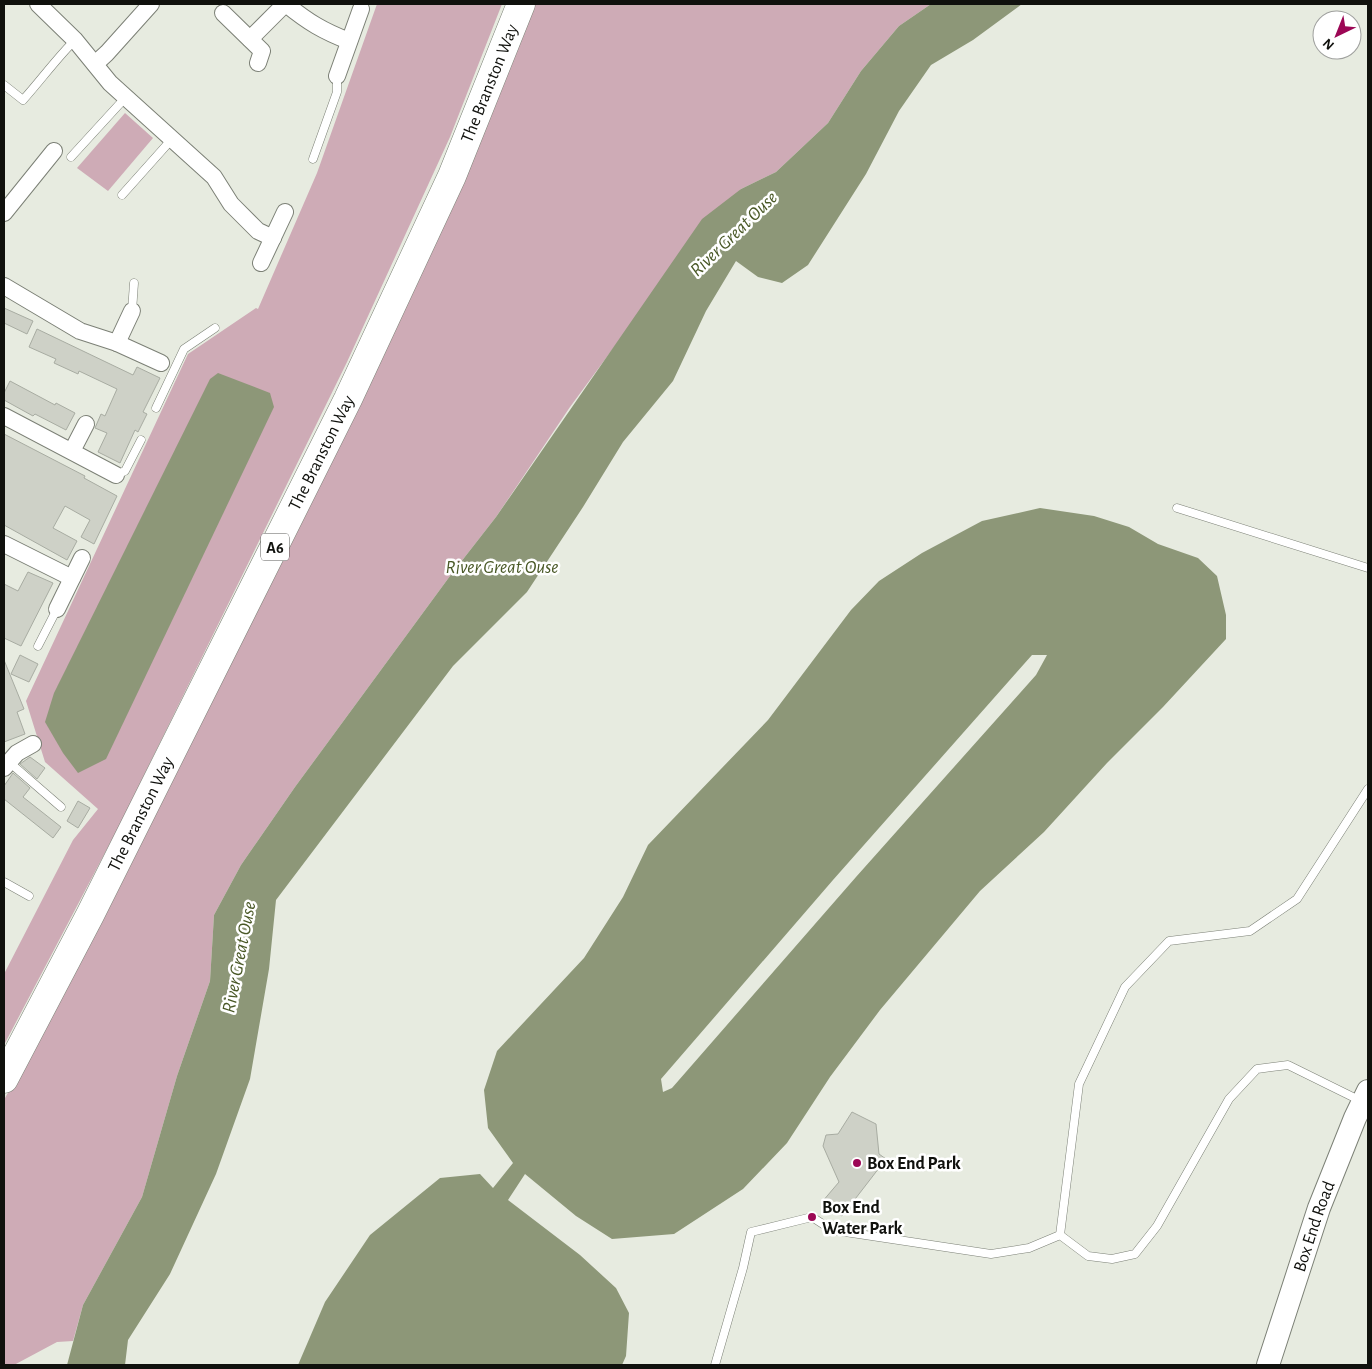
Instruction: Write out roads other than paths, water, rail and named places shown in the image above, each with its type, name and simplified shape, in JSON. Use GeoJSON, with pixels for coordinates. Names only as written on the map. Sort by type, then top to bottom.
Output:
{"type":"FeatureCollection","features":[{"type":"Feature","properties":{"kind":"highway","name":"The Branston Way"},"geometry":{"type":"LineString","coordinates":[[4,1079],[90,915],[348,399],[452,176],[521,4]]}},
{"type":"Feature","properties":{"kind":"street"},"geometry":{"type":"LineString","coordinates":[[38,4],[75,40],[110,83],[125,98],[214,178],[231,204],[258,231],[273,238]]}},
{"type":"Feature","properties":{"kind":"street"},"geometry":{"type":"LineString","coordinates":[[94,64],[107,53],[151,4]]}},
{"type":"Feature","properties":{"kind":"street"},"geometry":{"type":"LineString","coordinates":[[250,39],[285,4],[325,32],[349,41]]}},
{"type":"Feature","properties":{"kind":"street"},"geometry":{"type":"LineString","coordinates":[[337,76],[363,6]]}},
{"type":"Feature","properties":{"kind":"street"},"geometry":{"type":"LineString","coordinates":[[223,13],[262,51],[258,63]]}},
{"type":"Feature","properties":{"kind":"street"},"geometry":{"type":"LineString","coordinates":[[5,210],[54,152]]}},
{"type":"Feature","properties":{"kind":"street"},"geometry":{"type":"LineString","coordinates":[[261,263],[286,212]]}},
{"type":"Feature","properties":{"kind":"street"},"geometry":{"type":"LineString","coordinates":[[4,286],[80,331],[117,343],[168,366]]}},
{"type":"Feature","properties":{"kind":"street"},"geometry":{"type":"LineString","coordinates":[[117,343],[132,311]]}},
{"type":"Feature","properties":{"kind":"street"},"geometry":{"type":"LineString","coordinates":[[4,416],[116,475]]}},
{"type":"Feature","properties":{"kind":"street"},"geometry":{"type":"LineString","coordinates":[[72,451],[86,424]]}},
{"type":"Feature","properties":{"kind":"street"},"geometry":{"type":"LineString","coordinates":[[4,544],[72,578]]}},
{"type":"Feature","properties":{"kind":"street"},"geometry":{"type":"LineString","coordinates":[[57,608],[82,558]]}},
{"type":"Feature","properties":{"kind":"street"},"geometry":{"type":"LineString","coordinates":[[5,762],[33,744]]}},
{"type":"Feature","properties":{"kind":"street","name":"Box End Road"},"geometry":{"type":"LineString","coordinates":[[1268,1365],[1319,1208],[1365,1097]]}},
{"type":"Feature","properties":{"kind":"lane"},"geometry":{"type":"LineString","coordinates":[[4,85],[23,100],[42,79],[57,58],[75,40]]}},
{"type":"Feature","properties":{"kind":"lane"},"geometry":{"type":"LineString","coordinates":[[313,160],[337,92],[337,76]]}},
{"type":"Feature","properties":{"kind":"lane"},"geometry":{"type":"LineString","coordinates":[[71,157],[125,98]]}},
{"type":"Feature","properties":{"kind":"lane"},"geometry":{"type":"LineString","coordinates":[[122,195],[172,139]]}},
{"type":"Feature","properties":{"kind":"lane"},"geometry":{"type":"LineString","coordinates":[[132,311],[134,283]]}},
{"type":"Feature","properties":{"kind":"lane"},"geometry":{"type":"LineString","coordinates":[[156,408],[168,366],[184,349],[215,328]]}},
{"type":"Feature","properties":{"kind":"lane"},"geometry":{"type":"LineString","coordinates":[[116,475],[125,471],[141,440]]}},
{"type":"Feature","properties":{"kind":"lane"},"geometry":{"type":"LineString","coordinates":[[1178,508],[1368,568]]}},
{"type":"Feature","properties":{"kind":"lane"},"geometry":{"type":"LineString","coordinates":[[38,646],[57,608]]}},
{"type":"Feature","properties":{"kind":"lane"},"geometry":{"type":"LineString","coordinates":[[5,762],[61,807]]}},
{"type":"Feature","properties":{"kind":"lane"},"geometry":{"type":"LineString","coordinates":[[1060,1235],[1079,1084],[1125,987],[1168,941],[1250,931],[1297,899],[1368,789]]}},
{"type":"Feature","properties":{"kind":"lane"},"geometry":{"type":"LineString","coordinates":[[4,882],[29,896]]}},
{"type":"Feature","properties":{"kind":"lane"},"geometry":{"type":"LineString","coordinates":[[1060,1235],[1088,1256],[1112,1259],[1134,1254],[1157,1226],[1229,1099],[1257,1068],[1288,1065],[1365,1097]]}},
{"type":"Feature","properties":{"kind":"lane"},"geometry":{"type":"LineString","coordinates":[[714,1365],[743,1268],[751,1232],[812,1217],[832,1230],[991,1254],[1029,1248],[1060,1235]]}},
{"type":"Feature","properties":{"kind":"water","name":"River Great Ouse"},"geometry":{"type":"Polygon","coordinates":[[[931,4],[1022,4],[973,40],[931,65],[899,111],[866,174],[808,265],[782,283],[758,277],[736,261],[706,311],[673,381],[623,442],[527,592],[453,666],[276,900],[269,969],[250,1079],[216,1174],[170,1274],[128,1340],[125,1365],[67,1365],[83,1305],[142,1197],[177,1076],[210,981],[214,915],[241,865],[295,787],[450,576],[496,517],[702,219],[741,189],[776,172],[828,123],[861,71],[899,26],[931,4]]]}},
{"type":"Feature","properties":{"kind":"water"},"geometry":{"type":"Polygon","coordinates":[[[218,373],[270,393],[274,407],[106,759],[78,773],[63,753],[45,722],[54,693],[210,379],[218,373]]]}},
{"type":"Feature","properties":{"kind":"water"},"geometry":{"type":"Polygon","coordinates":[[[1040,508],[1094,516],[1129,527],[1158,544],[1198,558],[1217,576],[1226,615],[1226,639],[1163,707],[1107,763],[1044,832],[980,891],[880,1010],[830,1077],[787,1143],[743,1189],[674,1234],[612,1239],[576,1216],[525,1174],[508,1200],[580,1255],[616,1288],[629,1313],[626,1356],[622,1365],[298,1365],[325,1302],[370,1235],[440,1178],[480,1174],[493,1188],[513,1163],[488,1128],[484,1090],[497,1051],[584,958],[623,897],[648,845],[768,720],[851,610],[879,581],[922,553],[982,521],[1040,508]],[[1032,655],[833,880],[661,1079],[663,1092],[672,1088],[1036,675],[1047,655],[1032,655]]]}},
{"type":"Feature","properties":{"kind":"place","name":"Box End Park"},"geometry":{"type":"Point","coordinates":[857,1163]}},
{"type":"Feature","properties":{"kind":"place","name":"Box End Water Park"},"geometry":{"type":"Point","coordinates":[812,1217]}}]}
